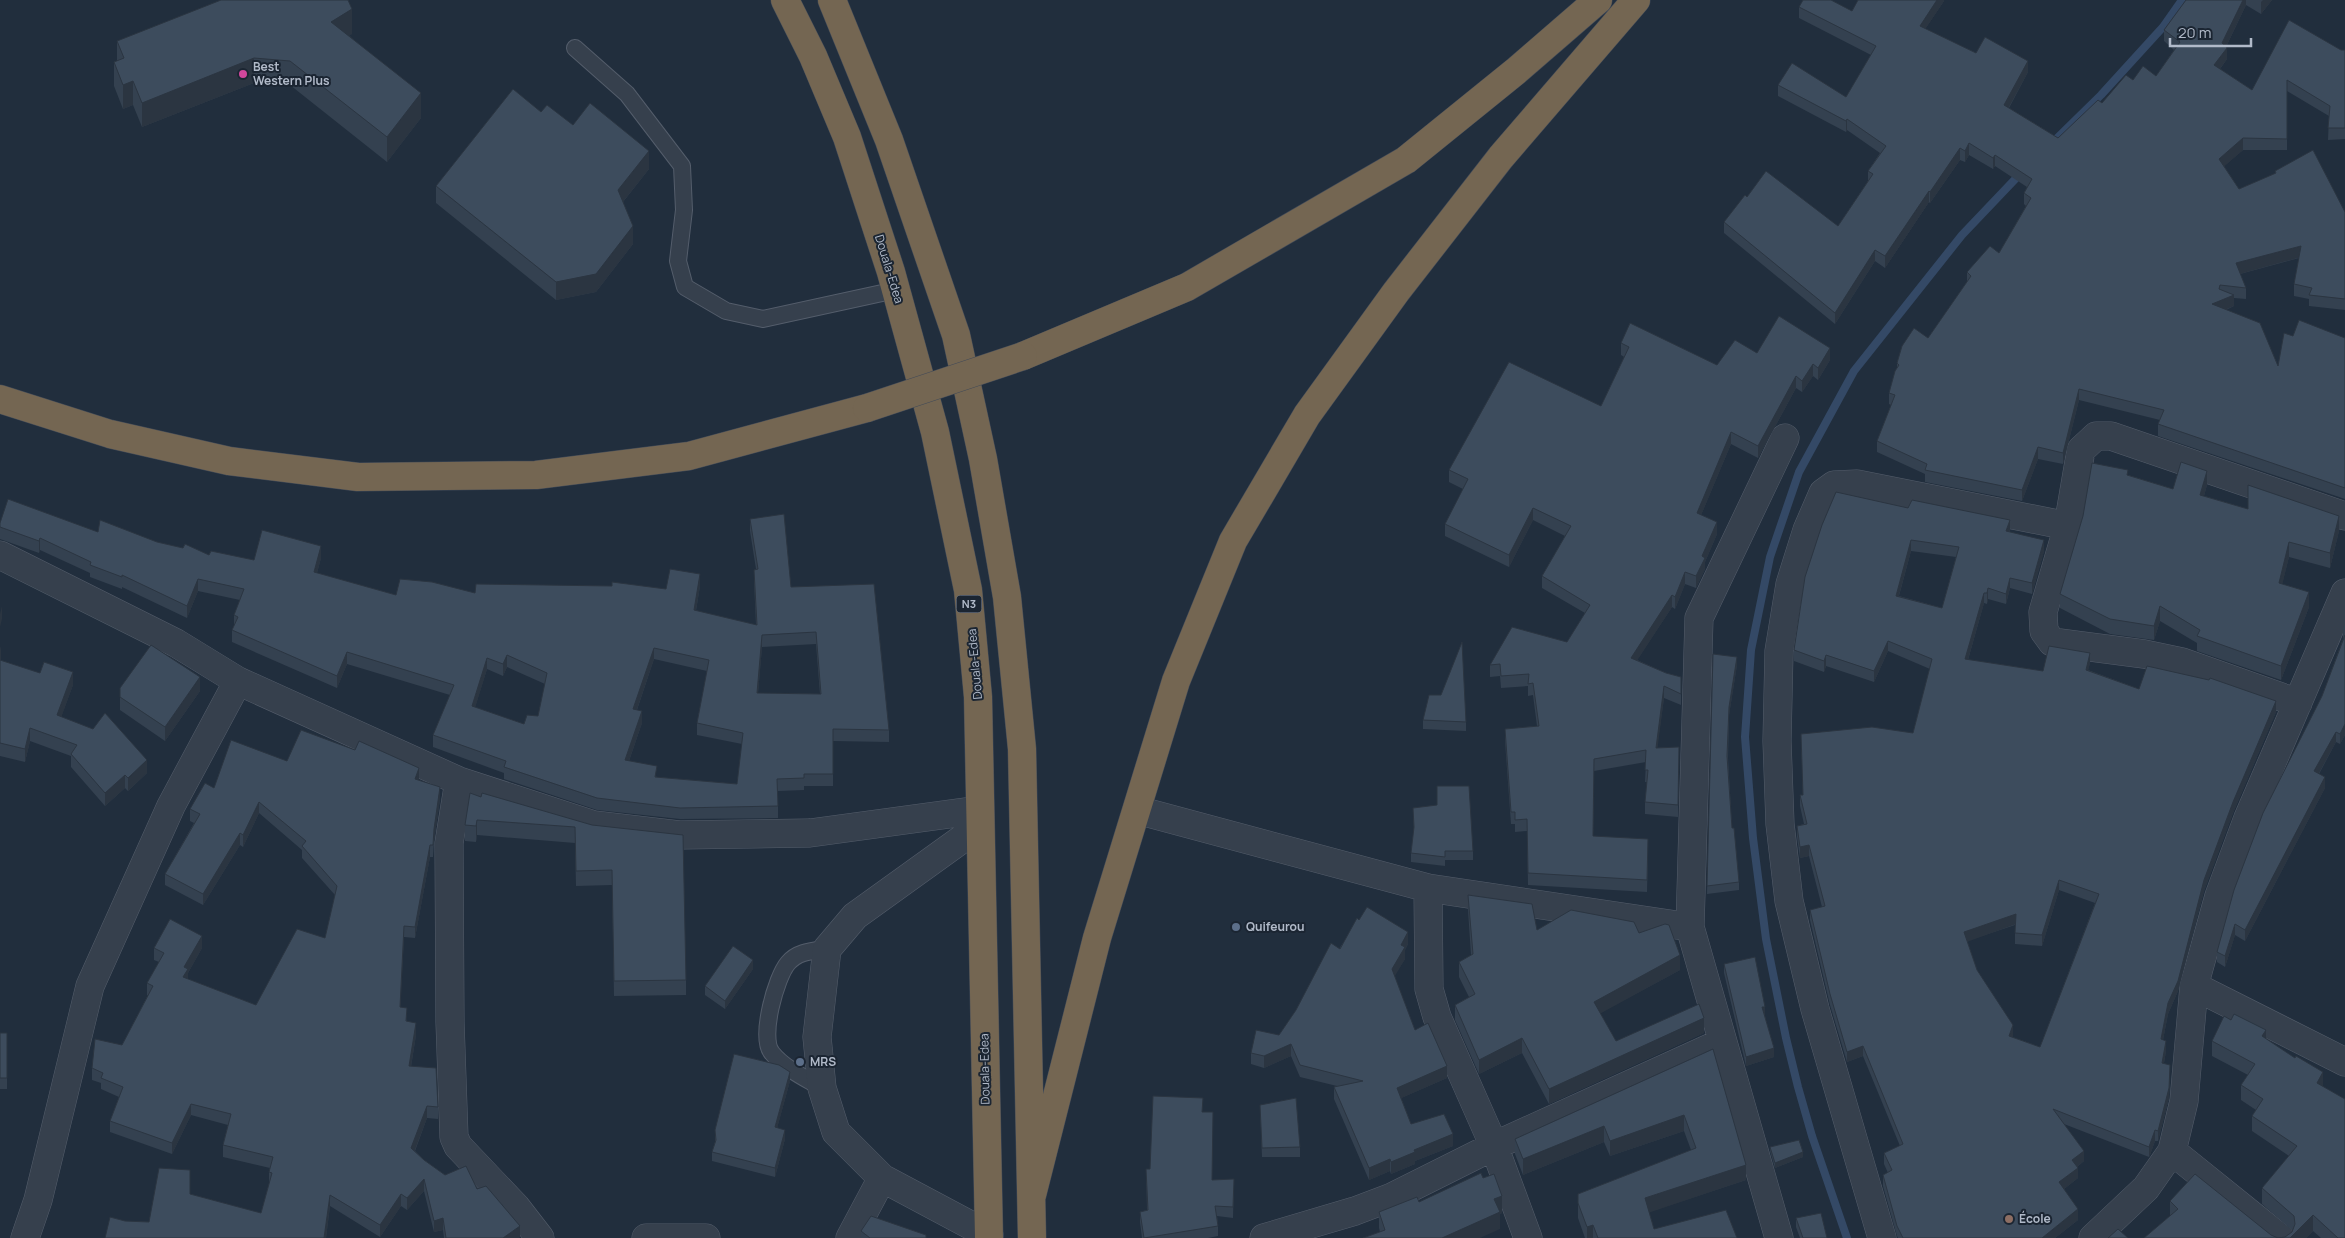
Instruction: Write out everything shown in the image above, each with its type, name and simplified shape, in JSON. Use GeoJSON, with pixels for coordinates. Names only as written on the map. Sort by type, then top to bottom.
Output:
{"type":"FeatureCollection","features":[{"type":"Feature","properties":{"kind":"highway"},"geometry":{"type":"LineString","coordinates":[[769,0],[789,38],[894,281]]}},
{"type":"Feature","properties":{"kind":"highway","name":"Douala-Edea"},"geometry":{"type":"LineString","coordinates":[[785,0],[813,56],[847,137],[894,281],[935,432],[968,590],[978,697],[989,1236]]}},
{"type":"Feature","properties":{"kind":"highway"},"geometry":{"type":"LineString","coordinates":[[832,0],[889,140],[956,335],[983,459],[1006,588],[1022,749],[1032,1238]]}},
{"type":"Feature","properties":{"kind":"highway"},"geometry":{"type":"LineString","coordinates":[[0,399],[110,434],[229,460],[358,477],[536,475],[689,456],[866,408],[1023,356],[1187,287],[1406,160],[1516,71],[1598,0]]}},
{"type":"Feature","properties":{"kind":"highway"},"geometry":{"type":"LineString","coordinates":[[1032,1195],[1097,938],[1176,681],[1233,541],[1307,415],[1396,292],[1501,157],[1636,0]]}},
{"type":"Feature","properties":{"kind":"street"},"geometry":{"type":"LineString","coordinates":[[2298,703],[2182,662],[2144,654],[2052,642],[2044,631],[2043,612],[2068,526],[2081,450],[2096,436],[2111,436],[2345,516]]}},
{"type":"Feature","properties":{"kind":"street"},"geometry":{"type":"LineString","coordinates":[[1779,1238],[1690,927],[1697,625],[1702,610],[1785,438]]}},
{"type":"Feature","properties":{"kind":"street"},"geometry":{"type":"LineString","coordinates":[[1882,1238],[1815,1009],[1789,901],[1780,824],[1777,741],[1779,651],[1790,584],[1807,530],[1823,493],[1834,485],[1857,484],[2068,526]]}},
{"type":"Feature","properties":{"kind":"street"},"geometry":{"type":"LineString","coordinates":[[0,555],[176,643],[238,681],[459,781],[594,825],[679,835],[810,833],[979,818]]}},
{"type":"Feature","properties":{"kind":"street"},"geometry":{"type":"LineString","coordinates":[[2093,1238],[2146,1188],[2172,1151],[2184,1101],[2194,986],[2219,896],[2248,818],[2345,593]]}},
{"type":"Feature","properties":{"kind":"street"},"geometry":{"type":"LineString","coordinates":[[25,1238],[38,1200],[54,1126],[90,986],[171,806],[238,681]]}},
{"type":"Feature","properties":{"kind":"street"},"geometry":{"type":"LineString","coordinates":[[459,781],[449,843],[450,1022],[454,1137],[458,1146],[516,1207],[540,1238]]}},
{"type":"Feature","properties":{"kind":"street"},"geometry":{"type":"LineString","coordinates":[[1137,810],[1428,888],[1690,927]]}},
{"type":"Feature","properties":{"kind":"street"},"geometry":{"type":"LineString","coordinates":[[979,818],[855,916],[827,949],[817,1037],[822,1088],[836,1132],[882,1178],[989,1236]]}},
{"type":"Feature","properties":{"kind":"street"},"geometry":{"type":"LineString","coordinates":[[1428,888],[1429,989],[1437,1017],[1494,1146],[1528,1238]]}},
{"type":"Feature","properties":{"kind":"street"},"geometry":{"type":"LineString","coordinates":[[2194,986],[2345,1062]]}},
{"type":"Feature","properties":{"kind":"street"},"geometry":{"type":"LineString","coordinates":[[1264,1238],[1329,1219],[1392,1197],[1494,1146],[1723,1042]]}},
{"type":"Feature","properties":{"kind":"street"},"geometry":{"type":"LineString","coordinates":[[2172,1151],[2280,1238]]}},
{"type":"Feature","properties":{"kind":"street"},"geometry":{"type":"LineString","coordinates":[[850,1238],[882,1178]]}},
{"type":"Feature","properties":{"kind":"street"},"geometry":{"type":"LineString","coordinates":[[646,1238],[706,1238]]}},
{"type":"Feature","properties":{"kind":"lane"},"geometry":{"type":"LineString","coordinates":[[575,48],[627,94],[682,166],[684,210],[678,261],[685,287],[726,311],[763,319],[894,281]]}},
{"type":"Feature","properties":{"kind":"lane"},"geometry":{"type":"LineString","coordinates":[[822,1088],[790,1069],[770,1052],[766,1034],[776,989],[788,963],[803,952],[827,949]]}},
{"type":"Feature","properties":{"kind":"building","name":"Best Western Plus"},"geometry":{"type":"Polygon","coordinates":[[[221,0],[348,0],[352,9],[331,22],[421,93],[387,137],[290,61],[254,58],[142,103],[133,81],[123,85],[114,62],[124,58],[117,41],[221,0]]]}},
{"type":"Feature","properties":{"kind":"building"},"geometry":{"type":"Polygon","coordinates":[[[1803,0],[1831,0],[1852,11],[1858,0],[1937,0],[1920,26],[1976,53],[1985,37],[2028,61],[2004,105],[2058,138],[2098,100],[2102,103],[2126,75],[2133,80],[2143,66],[2156,76],[2180,42],[2164,30],[2186,0],[2243,0],[2222,43],[2227,48],[2214,65],[2252,90],[2289,20],[2341,50],[2345,50],[2345,128],[2328,128],[2330,106],[2287,80],[2287,139],[2243,138],[2219,159],[2239,189],[2276,173],[2275,171],[2313,150],[2345,212],[2345,299],[2309,295],[2312,288],[2294,284],[2301,246],[2236,263],[2246,288],[2220,285],[2219,289],[2234,295],[2212,304],[2260,323],[2278,366],[2284,333],[2293,336],[2299,320],[2345,338],[2345,488],[2158,424],[2164,410],[2079,389],[2063,453],[2038,447],[2022,490],[1925,470],[1927,464],[1877,441],[1895,395],[1889,393],[1895,371],[1899,365],[1897,363],[1902,346],[1914,328],[1928,338],[1971,276],[1967,272],[1990,246],[1999,253],[2031,198],[2024,193],[2032,179],[1995,155],[1993,158],[1969,143],[1965,151],[1960,148],[1885,256],[1875,250],[1835,313],[1724,222],[1745,195],[1747,197],[1766,171],[1838,226],[1873,174],[1868,171],[1886,146],[1847,119],[1846,121],[1778,85],[1792,63],[1846,97],[1876,46],[1799,7],[1803,0]]]}},
{"type":"Feature","properties":{"kind":"building"},"geometry":{"type":"Polygon","coordinates":[[[513,89],[541,112],[547,105],[573,125],[590,103],[649,151],[618,190],[633,226],[596,274],[556,282],[436,186],[513,89]]]}},
{"type":"Feature","properties":{"kind":"building"},"geometry":{"type":"Polygon","coordinates":[[[1779,316],[1830,348],[1818,368],[1813,364],[1802,381],[1796,376],[1758,446],[1731,432],[1697,513],[1717,522],[1702,556],[1705,558],[1696,576],[1685,572],[1675,597],[1672,595],[1631,658],[1666,673],[1681,677],[1681,694],[1664,686],[1656,748],[1679,747],[1678,805],[1645,802],[1648,770],[1645,770],[1646,750],[1594,759],[1593,836],[1648,839],[1647,880],[1528,873],[1527,819],[1515,820],[1515,812],[1511,812],[1505,729],[1539,726],[1533,683],[1528,684],[1529,674],[1501,676],[1500,664],[1490,665],[1512,627],[1567,642],[1590,605],[1542,576],[1571,526],[1533,508],[1509,555],[1445,524],[1468,479],[1449,470],[1509,362],[1601,406],[1629,347],[1621,343],[1630,323],[1717,365],[1735,340],[1757,353],[1779,316]]]}},
{"type":"Feature","properties":{"kind":"building"},"geometry":{"type":"Polygon","coordinates":[[[2181,462],[2207,471],[2200,495],[2248,509],[2248,485],[2339,516],[2330,553],[2289,542],[2279,583],[2309,592],[2281,666],[2197,636],[2200,630],[2160,606],[2154,626],[2110,619],[2060,594],[2083,516],[2092,463],[2128,470],[2127,475],[2173,489],[2181,462]]]}},
{"type":"Feature","properties":{"kind":"building"},"geometry":{"type":"Polygon","coordinates":[[[1836,492],[1908,508],[1912,500],[2010,520],[2006,531],[2044,540],[2032,583],[2010,578],[2006,594],[1988,588],[1987,593],[1984,593],[1965,659],[2043,671],[2049,646],[2090,653],[2086,670],[2139,689],[2147,666],[2209,680],[2210,678],[2276,701],[2233,802],[2204,880],[2178,981],[2168,1003],[2161,1039],[2166,1041],[2162,1063],[2170,1065],[2169,1088],[2158,1131],[2155,1130],[2149,1147],[2053,1109],[2084,1151],[2072,1160],[2078,1168],[2059,1182],[2078,1209],[2042,1238],[1903,1238],[1897,1226],[1883,1175],[1892,1170],[1884,1153],[1903,1144],[1863,1046],[1847,1052],[1830,994],[1810,910],[1825,906],[1809,845],[1800,847],[1797,826],[1807,824],[1800,795],[1803,795],[1801,734],[1872,727],[1913,733],[1932,659],[1888,641],[1874,671],[1826,655],[1824,661],[1794,650],[1805,577],[1822,525],[1836,492]],[[1911,540],[1896,596],[1942,608],[1959,547],[1911,540]],[[2059,880],[2042,935],[2015,933],[2016,914],[1964,932],[1977,970],[2013,1025],[2009,1036],[2040,1047],[2099,894],[2059,880]]]}},
{"type":"Feature","properties":{"kind":"building"},"geometry":{"type":"Polygon","coordinates":[[[8,499],[98,532],[100,520],[157,542],[183,548],[185,544],[209,555],[211,551],[254,560],[262,530],[321,546],[314,572],[396,595],[400,579],[432,582],[475,593],[476,584],[612,586],[612,582],[666,589],[670,569],[700,574],[694,610],[757,625],[754,570],[758,569],[750,519],[784,514],[791,587],[874,584],[889,730],[833,729],[833,774],[804,774],[804,778],[777,779],[778,806],[680,808],[597,798],[504,767],[506,761],[433,735],[454,685],[347,652],[337,676],[232,630],[238,617],[234,615],[244,589],[198,579],[187,606],[122,575],[122,577],[90,565],[91,562],[40,538],[39,541],[0,527],[8,499]],[[816,632],[762,635],[757,693],[821,694],[816,632]],[[654,648],[633,709],[642,711],[625,760],[657,766],[655,777],[737,784],[743,733],[697,723],[709,660],[654,648]],[[507,655],[503,664],[487,658],[472,706],[524,724],[527,715],[538,716],[547,673],[507,655]]]}},
{"type":"Feature","properties":{"kind":"building"},"geometry":{"type":"Polygon","coordinates":[[[2345,635],[2345,724],[2340,734],[2336,732],[2314,771],[2325,777],[2245,930],[2235,924],[2225,956],[2217,952],[2234,890],[2263,813],[2322,696],[2345,635]]]}},
{"type":"Feature","properties":{"kind":"building"},"geometry":{"type":"Polygon","coordinates":[[[1462,642],[1466,722],[1423,720],[1429,695],[1441,695],[1462,642]]]}},
{"type":"Feature","properties":{"kind":"building"},"geometry":{"type":"Polygon","coordinates":[[[151,645],[200,677],[165,727],[120,697],[120,688],[151,645]]]}},
{"type":"Feature","properties":{"kind":"building"},"geometry":{"type":"Polygon","coordinates":[[[1713,654],[1737,657],[1729,707],[1727,756],[1732,828],[1734,828],[1739,882],[1707,886],[1713,654]]]}},
{"type":"Feature","properties":{"kind":"building"},"geometry":{"type":"Polygon","coordinates":[[[0,660],[40,673],[44,662],[73,672],[57,715],[93,729],[105,713],[147,760],[128,778],[125,775],[105,793],[71,754],[77,745],[30,728],[25,749],[0,743],[0,660]]]}},
{"type":"Feature","properties":{"kind":"building"},"geometry":{"type":"Polygon","coordinates":[[[301,730],[355,750],[359,741],[419,768],[415,779],[440,787],[433,845],[430,845],[415,927],[404,926],[400,1007],[407,1008],[406,1021],[416,1023],[409,1066],[436,1068],[438,1107],[427,1106],[411,1148],[445,1175],[466,1166],[477,1189],[486,1186],[520,1226],[503,1238],[446,1238],[443,1218],[434,1221],[424,1179],[407,1198],[401,1194],[380,1225],[330,1195],[324,1238],[105,1238],[110,1217],[125,1221],[149,1222],[159,1168],[190,1170],[190,1194],[261,1213],[272,1173],[269,1172],[273,1157],[223,1145],[231,1114],[191,1104],[172,1143],[110,1121],[123,1087],[101,1078],[103,1073],[92,1068],[95,1039],[122,1045],[153,986],[147,983],[164,953],[154,948],[170,919],[202,936],[184,967],[188,969],[183,977],[256,1005],[297,929],[325,938],[337,886],[302,846],[306,841],[259,802],[243,835],[240,833],[203,894],[165,874],[200,814],[190,809],[205,783],[214,788],[231,740],[287,761],[301,730]]]}},
{"type":"Feature","properties":{"kind":"building"},"geometry":{"type":"Polygon","coordinates":[[[1437,786],[1469,786],[1473,851],[1445,851],[1445,857],[1411,853],[1414,827],[1413,808],[1437,805],[1437,786]]]}},
{"type":"Feature","properties":{"kind":"building"},"geometry":{"type":"Polygon","coordinates":[[[470,793],[481,797],[482,793],[592,825],[683,835],[686,980],[614,981],[612,870],[576,871],[575,827],[477,820],[476,826],[465,825],[470,793]]]}},
{"type":"Feature","properties":{"kind":"building"},"geometry":{"type":"Polygon","coordinates":[[[1468,895],[1532,904],[1537,930],[1571,910],[1634,922],[1639,933],[1665,924],[1669,925],[1680,955],[1594,1002],[1616,1041],[1699,1004],[1704,1018],[1549,1089],[1522,1038],[1479,1060],[1455,1005],[1475,994],[1459,962],[1473,954],[1468,895]]]}},
{"type":"Feature","properties":{"kind":"building"},"geometry":{"type":"Polygon","coordinates":[[[1367,907],[1408,932],[1401,945],[1405,947],[1392,969],[1415,1030],[1428,1023],[1447,1066],[1397,1088],[1411,1124],[1444,1114],[1453,1134],[1391,1162],[1390,1159],[1369,1168],[1334,1087],[1363,1081],[1300,1065],[1291,1044],[1264,1056],[1251,1053],[1256,1030],[1279,1035],[1296,1010],[1331,943],[1340,949],[1357,918],[1359,920],[1367,907]]]}},
{"type":"Feature","properties":{"kind":"building"},"geometry":{"type":"Polygon","coordinates":[[[733,946],[753,960],[725,1001],[705,986],[733,946]]]}},
{"type":"Feature","properties":{"kind":"building"},"geometry":{"type":"Polygon","coordinates":[[[1755,957],[1765,1007],[1762,1007],[1774,1048],[1746,1057],[1724,964],[1755,957]]]}},
{"type":"Feature","properties":{"kind":"building"},"geometry":{"type":"Polygon","coordinates":[[[2234,1014],[2266,1030],[2262,1036],[2295,1058],[2296,1056],[2323,1072],[2317,1083],[2345,1099],[2345,1238],[2338,1238],[2313,1215],[2290,1238],[2278,1238],[2285,1237],[2292,1232],[2295,1224],[2294,1216],[2262,1188],[2297,1146],[2252,1116],[2263,1099],[2241,1085],[2255,1064],[2212,1041],[2224,1016],[2231,1020],[2234,1014]]]}},
{"type":"Feature","properties":{"kind":"building"},"geometry":{"type":"Polygon","coordinates":[[[0,1033],[7,1033],[7,1078],[0,1078],[0,1033]]]}},
{"type":"Feature","properties":{"kind":"building"},"geometry":{"type":"Polygon","coordinates":[[[1713,1049],[1746,1165],[1645,1198],[1654,1229],[1726,1210],[1737,1238],[1598,1238],[1593,1225],[1587,1227],[1578,1203],[1578,1194],[1696,1148],[1684,1115],[1610,1141],[1604,1126],[1523,1159],[1515,1139],[1713,1049]]]}},
{"type":"Feature","properties":{"kind":"building"},"geometry":{"type":"Polygon","coordinates":[[[734,1054],[779,1065],[790,1072],[775,1127],[785,1130],[775,1168],[712,1152],[716,1140],[715,1130],[734,1054]]]}},
{"type":"Feature","properties":{"kind":"building"},"geometry":{"type":"Polygon","coordinates":[[[1153,1096],[1203,1098],[1202,1112],[1213,1112],[1212,1180],[1234,1179],[1233,1207],[1215,1206],[1218,1226],[1144,1238],[1140,1212],[1148,1210],[1146,1169],[1150,1169],[1153,1096]]]}},
{"type":"Feature","properties":{"kind":"building"},"geometry":{"type":"Polygon","coordinates":[[[1296,1098],[1300,1147],[1262,1148],[1260,1105],[1296,1098]]]}},
{"type":"Feature","properties":{"kind":"building"},"geometry":{"type":"Polygon","coordinates":[[[1799,1140],[1803,1152],[1775,1163],[1770,1147],[1799,1140]]]}},
{"type":"Feature","properties":{"kind":"building"},"geometry":{"type":"Polygon","coordinates":[[[1481,1173],[1483,1178],[1494,1174],[1502,1196],[1494,1199],[1500,1212],[1442,1238],[1363,1238],[1385,1230],[1379,1212],[1417,1197],[1419,1202],[1481,1173]]]}},
{"type":"Feature","properties":{"kind":"building"},"geometry":{"type":"Polygon","coordinates":[[[2195,1174],[2271,1235],[2278,1238],[2144,1238],[2178,1209],[2170,1201],[2195,1174]]]}},
{"type":"Feature","properties":{"kind":"building"},"geometry":{"type":"Polygon","coordinates":[[[1821,1213],[1827,1238],[1803,1238],[1796,1218],[1821,1213]]]}},
{"type":"Feature","properties":{"kind":"building"},"geometry":{"type":"Polygon","coordinates":[[[871,1216],[926,1235],[926,1238],[870,1238],[861,1231],[871,1216]]]}},
{"type":"Feature","properties":{"kind":"building"},"geometry":{"type":"Polygon","coordinates":[[[2118,1229],[2128,1238],[2108,1238],[2118,1229]]]}},
{"type":"Feature","properties":{"kind":"waterway"},"geometry":{"type":"LineString","coordinates":[[2051,144],[2101,95],[2163,27],[2182,0]]}},
{"type":"Feature","properties":{"kind":"waterway"},"geometry":{"type":"LineString","coordinates":[[1847,1238],[1812,1136],[1798,1087],[1766,939],[1753,838],[1745,737],[1751,650],[1770,557],[1799,472],[1854,371],[1962,235],[2021,173]]}},
{"type":"Feature","properties":{"kind":"place","name":"Best Western Plus"},"geometry":{"type":"Point","coordinates":[243,74]}},
{"type":"Feature","properties":{"kind":"place","name":"Quifeurou"},"geometry":{"type":"Point","coordinates":[1236,927]}},
{"type":"Feature","properties":{"kind":"place","name":"MRS"},"geometry":{"type":"Point","coordinates":[800,1062]}},
{"type":"Feature","properties":{"kind":"place","name":"École"},"geometry":{"type":"Point","coordinates":[2009,1219]}}]}
